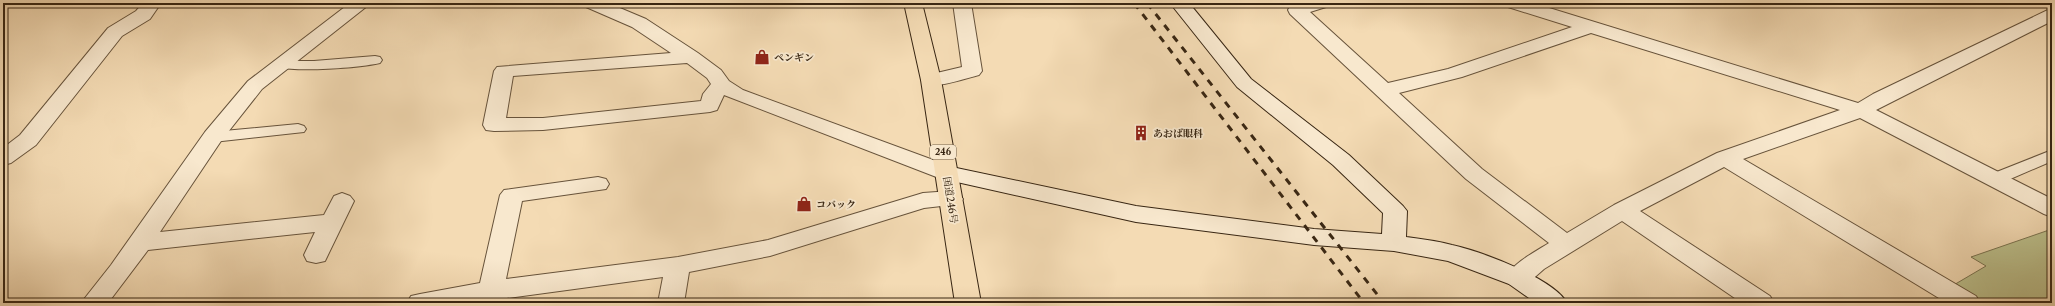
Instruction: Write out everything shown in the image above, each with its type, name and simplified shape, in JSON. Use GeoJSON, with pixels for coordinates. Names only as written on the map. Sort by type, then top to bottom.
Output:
{"type":"FeatureCollection","features":[{"type":"Feature","properties":{"kind":"highway","name":"国道246号"},"geometry":{"type":"LineString","coordinates":[[913,3],[931,80],[968,303]]}},
{"type":"Feature","properties":{"kind":"street"},"geometry":{"type":"LineString","coordinates":[[3,158],[28,140],[115,32],[143,15],[152,3]]}},
{"type":"Feature","properties":{"kind":"street"},"geometry":{"type":"LineString","coordinates":[[94,303],[141,242],[213,137],[255,85],[362,3]]}},
{"type":"Feature","properties":{"kind":"street"},"geometry":{"type":"LineString","coordinates":[[592,3],[639,23],[714,74],[722,85],[736,94],[947,173],[1136,214],[1314,237],[1394,243],[1452,253],[1518,278],[1554,303]]}},
{"type":"Feature","properties":{"kind":"street"},"geometry":{"type":"LineString","coordinates":[[931,80],[972,71],[962,3]]}},
{"type":"Feature","properties":{"kind":"street"},"geometry":{"type":"LineString","coordinates":[[1179,3],[1244,83],[1341,160],[1395,211],[1394,243]]}},
{"type":"Feature","properties":{"kind":"street"},"geometry":{"type":"LineString","coordinates":[[1320,3],[1297,10],[1474,174],[1566,244]]}},
{"type":"Feature","properties":{"kind":"street"},"geometry":{"type":"LineString","coordinates":[[1514,3],[1861,110],[2052,209]]}},
{"type":"Feature","properties":{"kind":"street"},"geometry":{"type":"LineString","coordinates":[[1518,278],[1535,263],[1622,210],[1725,158],[1861,110],[1880,98],[2052,14]]}},
{"type":"Feature","properties":{"kind":"street"},"geometry":{"type":"LineString","coordinates":[[1385,90],[1454,74],[1590,27]]}},
{"type":"Feature","properties":{"kind":"street"},"geometry":{"type":"LineString","coordinates":[[690,57],[504,70],[494,125],[543,124],[710,106],[713,94],[722,85]]}},
{"type":"Feature","properties":{"kind":"street"},"geometry":{"type":"LineString","coordinates":[[47,88],[72,85]]}},
{"type":"Feature","properties":{"kind":"street"},"geometry":{"type":"LineString","coordinates":[[1725,158],[1967,303]]}},
{"type":"Feature","properties":{"kind":"street"},"geometry":{"type":"LineString","coordinates":[[491,290],[514,187],[598,184]]}},
{"type":"Feature","properties":{"kind":"street"},"geometry":{"type":"LineString","coordinates":[[420,303],[491,290],[678,266],[770,248],[923,201],[951,199]]}},
{"type":"Feature","properties":{"kind":"street"},"geometry":{"type":"LineString","coordinates":[[316,255],[342,201]]}},
{"type":"Feature","properties":{"kind":"street"},"geometry":{"type":"LineString","coordinates":[[1622,210],[1761,303]]}},
{"type":"Feature","properties":{"kind":"street"},"geometry":{"type":"LineString","coordinates":[[141,242],[331,222]]}},
{"type":"Feature","properties":{"kind":"street"},"geometry":{"type":"LineString","coordinates":[[671,303],[678,266]]}},
{"type":"Feature","properties":{"kind":"lane"},"geometry":{"type":"LineString","coordinates":[[283,64],[314,65],[375,60]]}},
{"type":"Feature","properties":{"kind":"lane"},"geometry":{"type":"LineString","coordinates":[[213,137],[298,129]]}},
{"type":"Feature","properties":{"kind":"lane"},"geometry":{"type":"LineString","coordinates":[[1995,179],[2052,156]]}},
{"type":"Feature","properties":{"kind":"green space"},"geometry":{"type":"Polygon","coordinates":[[[2052,229],[2052,303],[1981,303],[1952,286],[1986,266],[1971,257],[2052,229]]]}},
{"type":"Feature","properties":{"kind":"railway"},"geometry":{"type":"LineString","coordinates":[[1134,3],[1364,303]]}},
{"type":"Feature","properties":{"kind":"railway"},"geometry":{"type":"LineString","coordinates":[[1147,3],[1384,303]]}},
{"type":"Feature","properties":{"kind":"place","name":"ペンギン"},"geometry":{"type":"Point","coordinates":[762,57]}},
{"type":"Feature","properties":{"kind":"place","name":"あおば眼科"},"geometry":{"type":"Point","coordinates":[1141,133]}},
{"type":"Feature","properties":{"kind":"place","name":"コバック"},"geometry":{"type":"Point","coordinates":[804,204]}}]}
